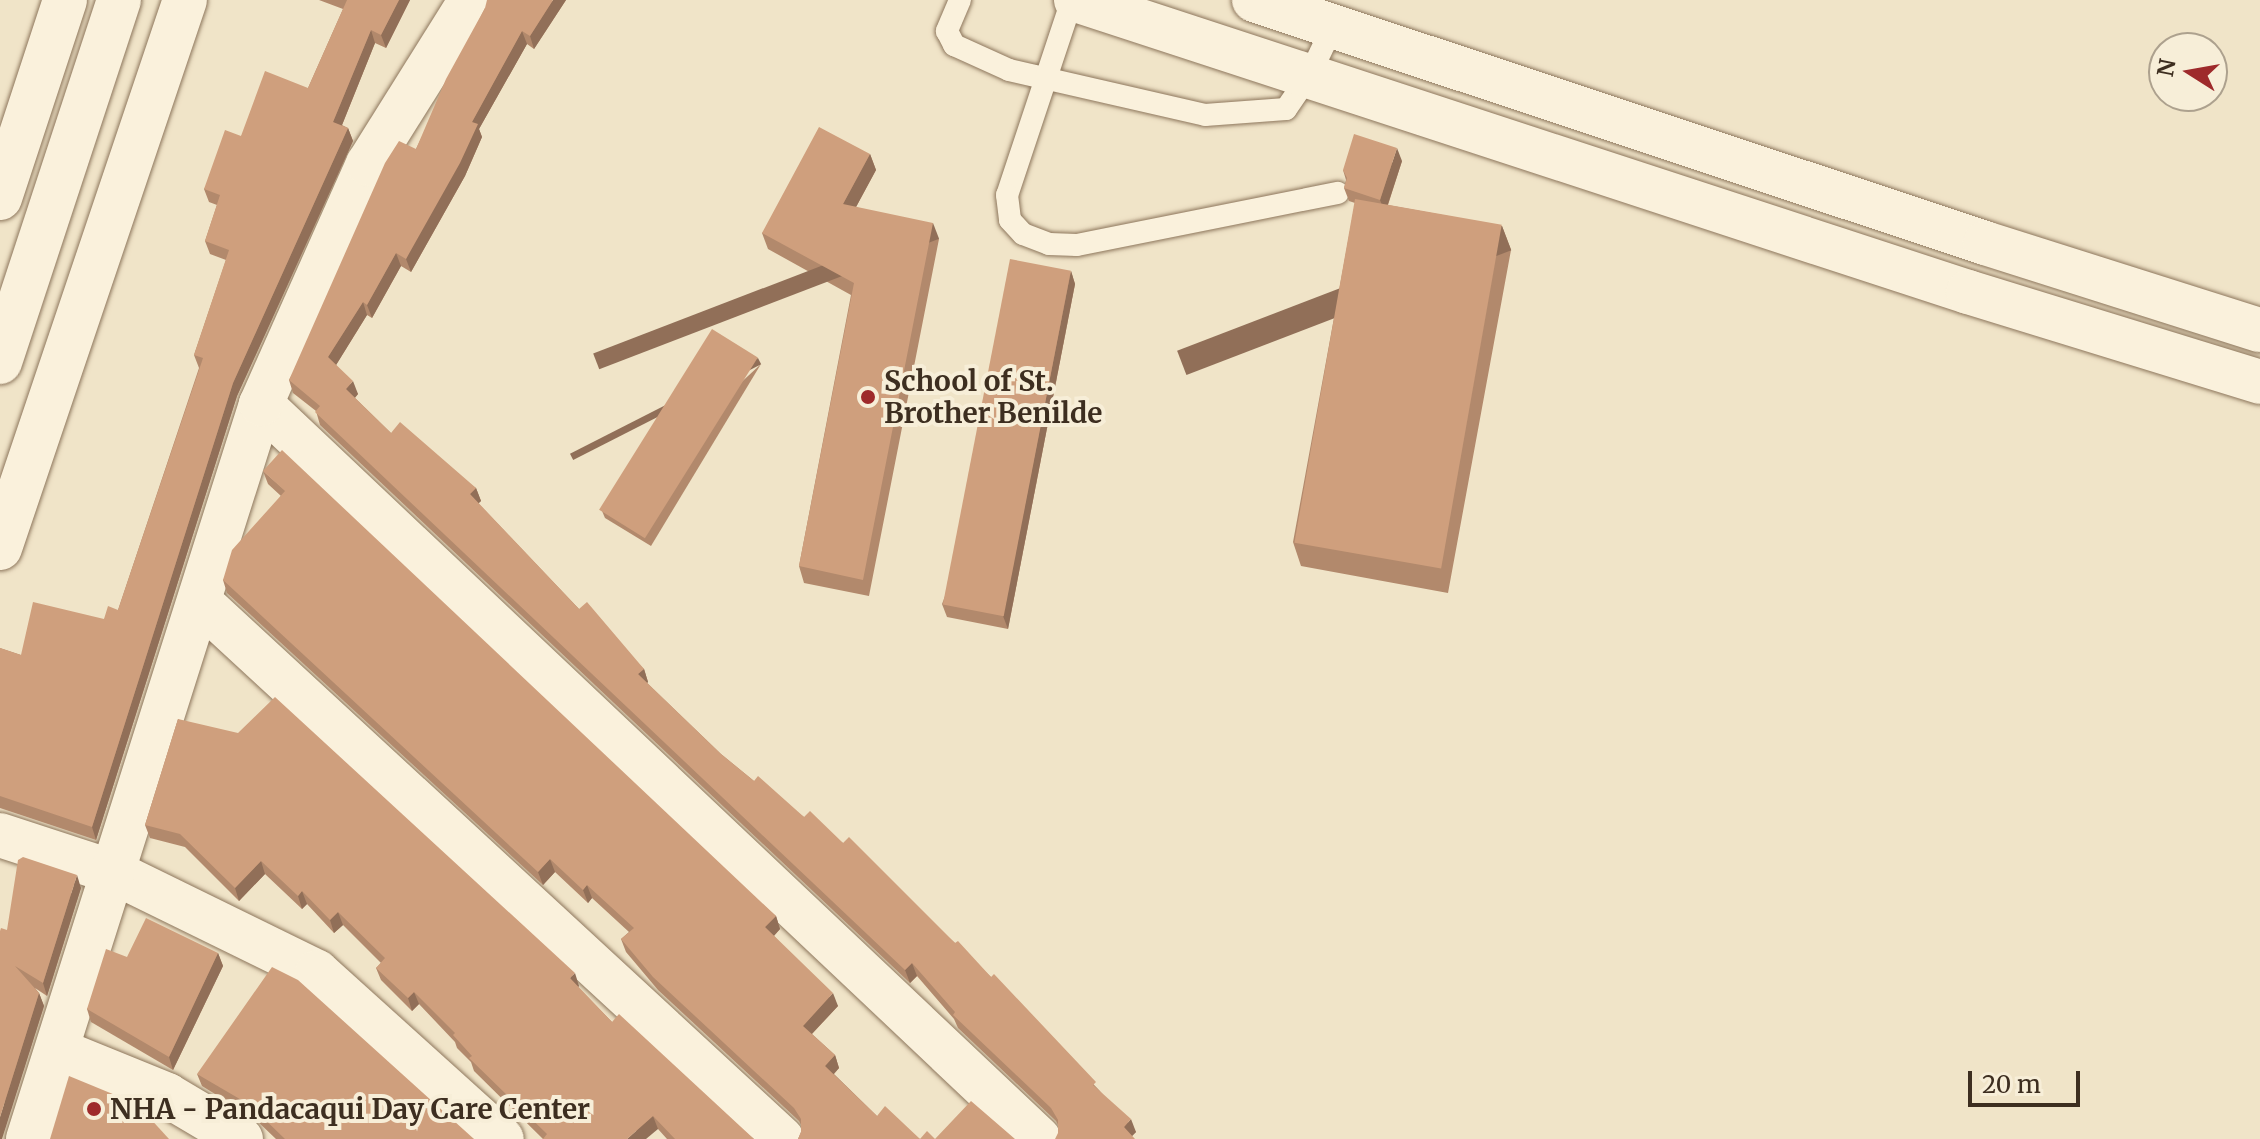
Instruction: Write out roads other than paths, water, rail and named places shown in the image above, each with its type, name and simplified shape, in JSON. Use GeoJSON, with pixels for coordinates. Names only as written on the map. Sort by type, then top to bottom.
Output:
{"type":"FeatureCollection","features":[{"type":"Feature","properties":{"kind":"street"},"geometry":{"type":"LineString","coordinates":[[0,198],[65,0]]}},
{"type":"Feature","properties":{"kind":"street"},"geometry":{"type":"LineString","coordinates":[[0,362],[119,0]]}},
{"type":"Feature","properties":{"kind":"street"},"geometry":{"type":"LineString","coordinates":[[0,548],[185,0]]}},
{"type":"Feature","properties":{"kind":"street"},"geometry":{"type":"LineString","coordinates":[[28,1139],[201,603],[261,404],[368,164],[471,0]]}},
{"type":"Feature","properties":{"kind":"street"},"geometry":{"type":"LineString","coordinates":[[1074,0],[1310,74],[1968,292],[2260,382]]}},
{"type":"Feature","properties":{"kind":"street"},"geometry":{"type":"LineString","coordinates":[[1254,0],[1985,243],[2260,330]]}},
{"type":"Feature","properties":{"kind":"street"},"geometry":{"type":"LineString","coordinates":[[1968,292],[1985,243]]}},
{"type":"Feature","properties":{"kind":"street"},"geometry":{"type":"LineString","coordinates":[[261,404],[1039,1139]]}},
{"type":"Feature","properties":{"kind":"street"},"geometry":{"type":"LineString","coordinates":[[201,603],[782,1139]]}},
{"type":"Feature","properties":{"kind":"street"},"geometry":{"type":"LineString","coordinates":[[0,835],[113,872],[317,972],[502,1139]]}},
{"type":"Feature","properties":{"kind":"street"},"geometry":{"type":"LineString","coordinates":[[57,1050],[167,1095],[241,1139]]}},
{"type":"Feature","properties":{"kind":"lane"},"geometry":{"type":"LineString","coordinates":[[960,0],[947,31],[954,45],[1009,70],[1205,115],[1286,109],[1310,74],[1333,26]]}},
{"type":"Feature","properties":{"kind":"lane"},"geometry":{"type":"LineString","coordinates":[[1074,0],[1007,195],[1010,220],[1023,234],[1049,244],[1077,245],[1338,193]]}},
{"type":"Feature","properties":{"kind":"place","name":"School of St. Brother Benilde"},"geometry":{"type":"Point","coordinates":[868,397]}},
{"type":"Feature","properties":{"kind":"place","name":"NHA - Pandacaqui Day Care Center"},"geometry":{"type":"Point","coordinates":[94,1109]}}]}
